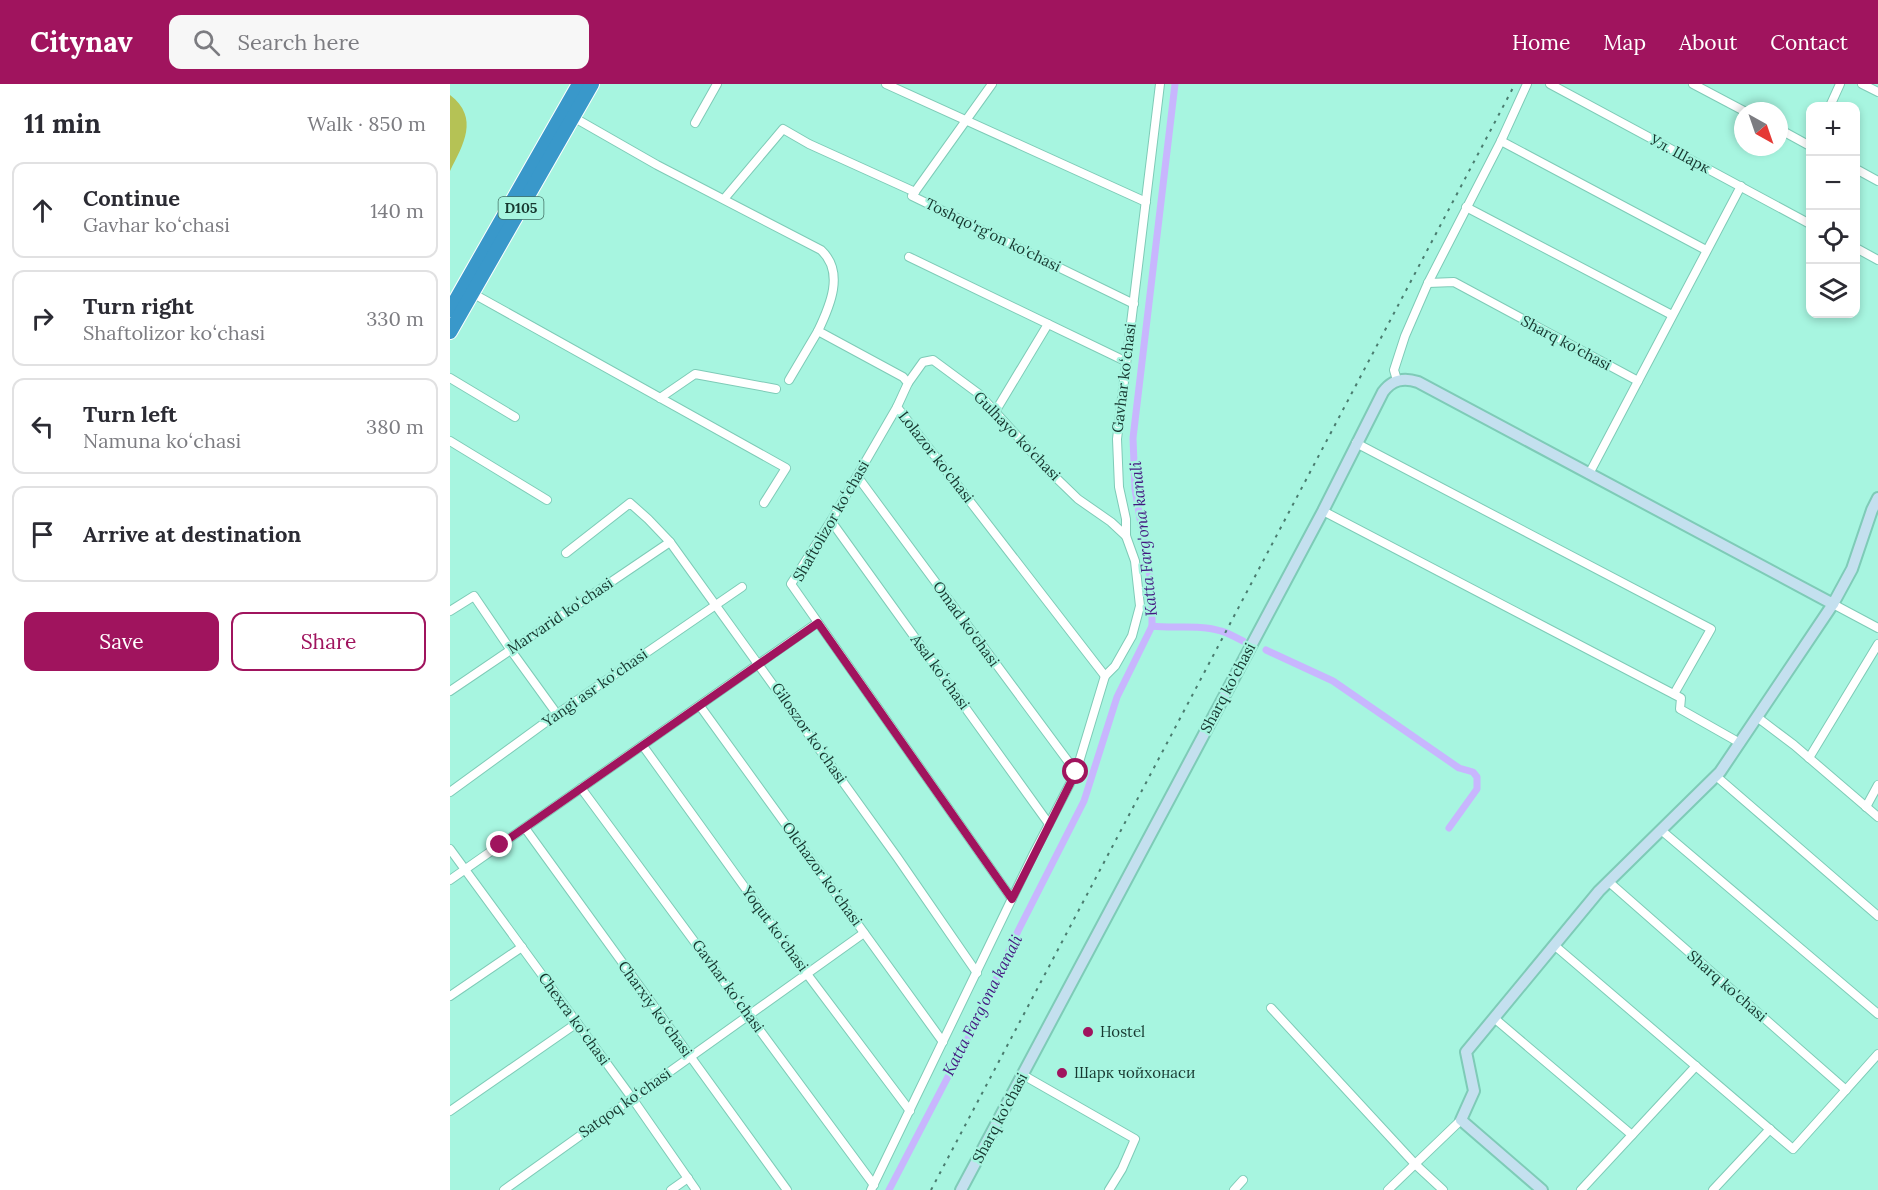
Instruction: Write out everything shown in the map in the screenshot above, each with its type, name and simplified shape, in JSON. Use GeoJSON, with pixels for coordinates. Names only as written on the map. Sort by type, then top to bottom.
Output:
{"type":"FeatureCollection","features":[{"type":"Feature","properties":{"kind":"highway","name":"D105"},"geometry":{"type":"LineString","coordinates":[[450,310],[579,84]]}},
{"type":"Feature","properties":{"kind":"highway","name":"D105"},"geometry":{"type":"LineString","coordinates":[[450,332],[592,84]]}},
{"type":"Feature","properties":{"kind":"main road","name":"Sharq ko'chasi"},"geometry":{"type":"LineString","coordinates":[[961,1190],[1323,511],[1383,392],[1397,380]]}},
{"type":"Feature","properties":{"kind":"main road"},"geometry":{"type":"LineString","coordinates":[[1397,380],[1418,382],[1833,604]]}},
{"type":"Feature","properties":{"kind":"main road"},"geometry":{"type":"LineString","coordinates":[[1542,1190],[1461,1120],[1474,1091],[1466,1052],[1609,882],[1716,776],[1833,604],[1852,569],[1878,498]]}},
{"type":"Feature","properties":{"kind":"street"},"geometry":{"type":"LineString","coordinates":[[695,123],[717,84]]}},
{"type":"Feature","properties":{"kind":"street"},"geometry":{"type":"LineString","coordinates":[[886,84],[1146,202]]}},
{"type":"Feature","properties":{"kind":"street","name":"Toshqo'rg'on ko'chasi"},"geometry":{"type":"LineString","coordinates":[[992,84],[912,196],[1134,304]]}},
{"type":"Feature","properties":{"kind":"street","name":"Gavhar koʻchasi"},"geometry":{"type":"LineString","coordinates":[[582,788],[873,1188],[1012,899],[1076,772],[1105,675],[1115,666],[1132,636],[1140,606],[1135,561],[1126,536],[1126,519],[1119,487],[1117,439],[1160,84]]}},
{"type":"Feature","properties":{"kind":"street"},"geometry":{"type":"LineString","coordinates":[[1397,380],[1394,370],[1405,336],[1428,283],[1501,141],[1527,84]]}},
{"type":"Feature","properties":{"kind":"street","name":"Ул. Шарк"},"geometry":{"type":"LineString","coordinates":[[1550,84],[1806,222]]}},
{"type":"Feature","properties":{"kind":"street"},"geometry":{"type":"LineString","coordinates":[[1693,84],[1734,106]]}},
{"type":"Feature","properties":{"kind":"street"},"geometry":{"type":"LineString","coordinates":[[1832,102],[1840,84]]}},
{"type":"Feature","properties":{"kind":"street"},"geometry":{"type":"LineString","coordinates":[[1862,84],[1878,92]]}},
{"type":"Feature","properties":{"kind":"street"},"geometry":{"type":"LineString","coordinates":[[573,117],[657,165],[821,250],[828,256],[834,271],[834,288],[827,312],[789,380]]}},
{"type":"Feature","properties":{"kind":"street"},"geometry":{"type":"LineString","coordinates":[[724,199],[783,129],[809,144],[915,192]]}},
{"type":"Feature","properties":{"kind":"street"},"geometry":{"type":"LineString","coordinates":[[1788,134],[1806,144]]}},
{"type":"Feature","properties":{"kind":"street"},"geometry":{"type":"LineString","coordinates":[[1501,141],[1707,250]]}},
{"type":"Feature","properties":{"kind":"street"},"geometry":{"type":"LineString","coordinates":[[1860,171],[1878,181]]}},
{"type":"Feature","properties":{"kind":"street"},"geometry":{"type":"LineString","coordinates":[[1589,474],[1741,186]]}},
{"type":"Feature","properties":{"kind":"street"},"geometry":{"type":"LineString","coordinates":[[1466,207],[1672,315]]}},
{"type":"Feature","properties":{"kind":"street"},"geometry":{"type":"LineString","coordinates":[[1860,250],[1878,260]]}},
{"type":"Feature","properties":{"kind":"street"},"geometry":{"type":"LineString","coordinates":[[909,257],[1125,361]]}},
{"type":"Feature","properties":{"kind":"street","name":"Sharq ko'chasi"},"geometry":{"type":"LineString","coordinates":[[1428,283],[1454,282],[1638,381]]}},
{"type":"Feature","properties":{"kind":"street"},"geometry":{"type":"LineString","coordinates":[[472,293],[786,468],[764,503]]}},
{"type":"Feature","properties":{"kind":"street"},"geometry":{"type":"LineString","coordinates":[[995,412],[1048,324]]}},
{"type":"Feature","properties":{"kind":"street"},"geometry":{"type":"LineString","coordinates":[[818,331],[903,377],[908,383]]}},
{"type":"Feature","properties":{"kind":"street","name":"Gulhayo ko'chasi"},"geometry":{"type":"LineString","coordinates":[[908,383],[923,362],[933,360],[979,394],[1078,499],[1112,522],[1126,536]]}},
{"type":"Feature","properties":{"kind":"street"},"geometry":{"type":"LineString","coordinates":[[660,398],[695,374],[776,389]]}},
{"type":"Feature","properties":{"kind":"street"},"geometry":{"type":"LineString","coordinates":[[450,378],[515,417]]}},
{"type":"Feature","properties":{"kind":"street","name":"Lolazor ko'chasi"},"geometry":{"type":"LineString","coordinates":[[908,383],[897,407],[1105,675]]}},
{"type":"Feature","properties":{"kind":"street","name":"Shaftolizor koʻchasi"},"geometry":{"type":"LineString","coordinates":[[897,407],[792,584],[1012,899]]}},
{"type":"Feature","properties":{"kind":"street"},"geometry":{"type":"LineString","coordinates":[[450,441],[547,500]]}},
{"type":"Feature","properties":{"kind":"street"},"geometry":{"type":"LineString","coordinates":[[1356,443],[1711,629],[1674,694]]}},
{"type":"Feature","properties":{"kind":"street","name":"Omad ko'chasi"},"geometry":{"type":"LineString","coordinates":[[857,476],[1076,772]]}},
{"type":"Feature","properties":{"kind":"street","name":"Giloszor koʻchasi"},"geometry":{"type":"LineString","coordinates":[[566,553],[630,503],[648,519],[670,542],[759,663],[897,856],[976,973]]}},
{"type":"Feature","properties":{"kind":"street"},"geometry":{"type":"LineString","coordinates":[[1323,511],[1674,694],[1681,698],[1680,710],[1740,743]]}},
{"type":"Feature","properties":{"kind":"street","name":"Asal koʻchasi"},"geometry":{"type":"LineString","coordinates":[[831,520],[1049,824]]}},
{"type":"Feature","properties":{"kind":"street","name":"Marvarid koʻchasi"},"geometry":{"type":"LineString","coordinates":[[450,691],[670,542]]}},
{"type":"Feature","properties":{"kind":"street","name":"Yangi asr koʻchasi"},"geometry":{"type":"LineString","coordinates":[[450,792],[557,714],[742,586]]}},
{"type":"Feature","properties":{"kind":"street"},"geometry":{"type":"LineString","coordinates":[[452,608],[474,596],[557,714]]}},
{"type":"Feature","properties":{"kind":"street"},"geometry":{"type":"LineString","coordinates":[[1833,604],[1878,628]]}},
{"type":"Feature","properties":{"kind":"street"},"geometry":{"type":"LineString","coordinates":[[450,880],[818,623]]}},
{"type":"Feature","properties":{"kind":"street"},"geometry":{"type":"LineString","coordinates":[[1809,758],[1878,644]]}},
{"type":"Feature","properties":{"kind":"street","name":"Olchazor koʻchasi"},"geometry":{"type":"LineString","coordinates":[[700,706],[943,1042]]}},
{"type":"Feature","properties":{"kind":"street"},"geometry":{"type":"LineString","coordinates":[[1757,717],[1878,817]]}},
{"type":"Feature","properties":{"kind":"street","name":"Yoqut koʻchasi"},"geometry":{"type":"LineString","coordinates":[[643,746],[807,974],[910,1111]]}},
{"type":"Feature","properties":{"kind":"street"},"geometry":{"type":"LineString","coordinates":[[1716,776],[1878,916]]}},
{"type":"Feature","properties":{"kind":"street"},"geometry":{"type":"LineString","coordinates":[[1866,807],[1878,785]]}},
{"type":"Feature","properties":{"kind":"street","name":"Charxiy koʻchasi"},"geometry":{"type":"LineString","coordinates":[[525,828],[787,1190]]}},
{"type":"Feature","properties":{"kind":"street"},"geometry":{"type":"LineString","coordinates":[[1661,830],[1878,1014]]}},
{"type":"Feature","properties":{"kind":"street","name":"Chexra koʻchasi"},"geometry":{"type":"LineString","coordinates":[[450,849],[632,1098],[696,1190]]}},
{"type":"Feature","properties":{"kind":"street","name":"Sharq ko'chasi"},"geometry":{"type":"LineString","coordinates":[[1609,882],[1845,1090]]}},
{"type":"Feature","properties":{"kind":"street","name":"Satqoq koʻchasi"},"geometry":{"type":"LineString","coordinates":[[504,1190],[864,933]]}},
{"type":"Feature","properties":{"kind":"street"},"geometry":{"type":"LineString","coordinates":[[1554,945],[1793,1149],[1878,1054]]}},
{"type":"Feature","properties":{"kind":"street"},"geometry":{"type":"LineString","coordinates":[[450,996],[522,947]]}},
{"type":"Feature","properties":{"kind":"street"},"geometry":{"type":"LineString","coordinates":[[1271,1008],[1415,1164],[1443,1190]]}},
{"type":"Feature","properties":{"kind":"street"},"geometry":{"type":"LineString","coordinates":[[1494,1018],[1632,1135]]}},
{"type":"Feature","properties":{"kind":"street"},"geometry":{"type":"LineString","coordinates":[[450,1111],[577,1023]]}},
{"type":"Feature","properties":{"kind":"street"},"geometry":{"type":"LineString","coordinates":[[1581,1190],[1696,1066]]}},
{"type":"Feature","properties":{"kind":"street"},"geometry":{"type":"LineString","coordinates":[[1023,1075],[1135,1139],[1122,1169],[1108,1190]]}},
{"type":"Feature","properties":{"kind":"street"},"geometry":{"type":"LineString","coordinates":[[1388,1190],[1461,1120]]}},
{"type":"Feature","properties":{"kind":"street"},"geometry":{"type":"LineString","coordinates":[[1713,1190],[1770,1129]]}},
{"type":"Feature","properties":{"kind":"street"},"geometry":{"type":"LineString","coordinates":[[671,1190],[688,1178]]}},
{"type":"Feature","properties":{"kind":"street"},"geometry":{"type":"LineString","coordinates":[[1234,1190],[1243,1180]]}},
{"type":"Feature","properties":{"kind":"green space"},"geometry":{"type":"Polygon","coordinates":[[[450,95],[459,104],[467,122],[464,142],[450,171],[450,95]]]}},
{"type":"Feature","properties":{"kind":"waterway","name":"Katta Farg'ona kanali"},"geometry":{"type":"LineString","coordinates":[[889,1190],[978,1019],[1018,931],[1084,801],[1117,697],[1152,626],[1152,589],[1135,489],[1133,438],[1175,84]]}},
{"type":"Feature","properties":{"kind":"waterway"},"geometry":{"type":"LineString","coordinates":[[1152,626],[1213,629],[1243,641]]}},
{"type":"Feature","properties":{"kind":"waterway"},"geometry":{"type":"LineString","coordinates":[[1266,650],[1333,681],[1459,768],[1473,772],[1477,777],[1477,789],[1449,828]]}},
{"type":"Feature","properties":{"kind":"railway"},"geometry":{"type":"LineString","coordinates":[[931,1190],[1515,84]]}},
{"type":"Feature","properties":{"kind":"place","name":"Hostel"},"geometry":{"type":"Point","coordinates":[1088,1032]}},
{"type":"Feature","properties":{"kind":"place","name":"Шарк чойхонаси"},"geometry":{"type":"Point","coordinates":[1062,1073]}},
{"type":"Feature","properties":{"kind":"route"},"geometry":{"type":"LineString","coordinates":[[500,845],[818,623],[1012,899],[1076,772]]}}]}
